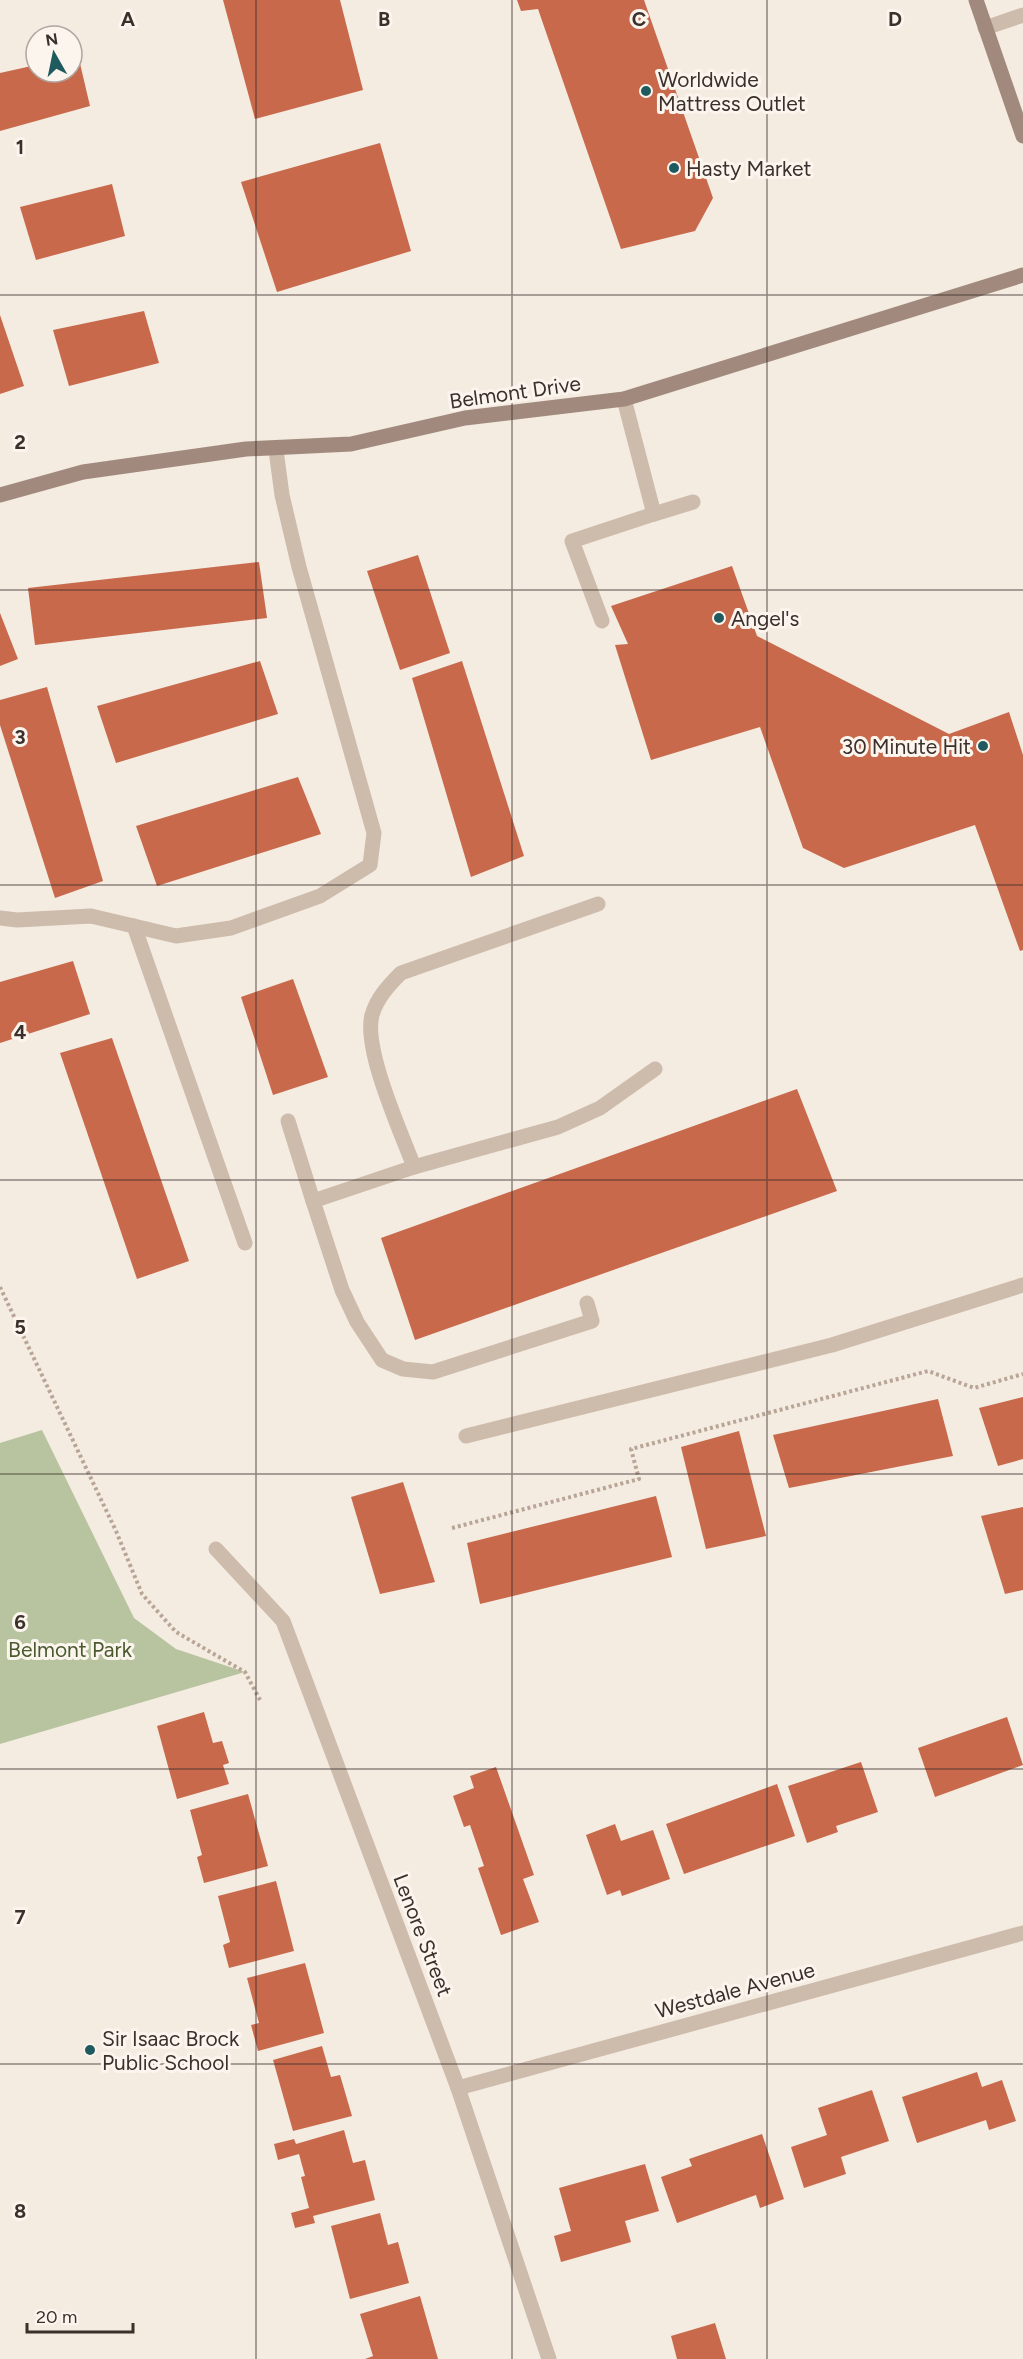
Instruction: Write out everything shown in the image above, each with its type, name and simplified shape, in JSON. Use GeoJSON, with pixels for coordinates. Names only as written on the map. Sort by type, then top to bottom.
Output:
{"type":"FeatureCollection","features":[{"type":"Feature","properties":{"kind":"street"},"geometry":{"type":"LineString","coordinates":[[976,0],[1023,136]]}},
{"type":"Feature","properties":{"kind":"street"},"geometry":{"type":"LineString","coordinates":[[985,28],[1023,15]]}},
{"type":"Feature","properties":{"kind":"street","name":"Belmont Drive"},"geometry":{"type":"LineString","coordinates":[[0,495],[83,472],[246,449],[276,450],[351,444],[465,418],[624,399],[1023,275]]}},
{"type":"Feature","properties":{"kind":"street"},"geometry":{"type":"LineString","coordinates":[[624,399],[654,514]]}},
{"type":"Feature","properties":{"kind":"street"},"geometry":{"type":"LineString","coordinates":[[0,918],[17,920],[91,916],[176,936],[231,928],[320,896],[370,865],[374,832],[299,567],[282,495],[276,450]]}},
{"type":"Feature","properties":{"kind":"street"},"geometry":{"type":"LineString","coordinates":[[602,621],[572,541],[693,502]]}},
{"type":"Feature","properties":{"kind":"street"},"geometry":{"type":"LineString","coordinates":[[414,1167],[373,1052],[371,1017],[381,994],[400,973],[598,904]]}},
{"type":"Feature","properties":{"kind":"street"},"geometry":{"type":"LineString","coordinates":[[134,926],[245,1243]]}},
{"type":"Feature","properties":{"kind":"street"},"geometry":{"type":"LineString","coordinates":[[313,1201],[414,1167],[558,1127],[600,1108],[655,1069]]}},
{"type":"Feature","properties":{"kind":"street"},"geometry":{"type":"LineString","coordinates":[[288,1121],[342,1290],[357,1322],[382,1360],[402,1369],[433,1372],[592,1321],[587,1303]]}},
{"type":"Feature","properties":{"kind":"street"},"geometry":{"type":"LineString","coordinates":[[466,1436],[832,1345],[1023,1286]]}},
{"type":"Feature","properties":{"kind":"street","name":"Lenore Street"},"geometry":{"type":"LineString","coordinates":[[216,1549],[283,1621],[458,2088],[549,2359]]}},
{"type":"Feature","properties":{"kind":"street","name":"Westdale Avenue"},"geometry":{"type":"LineString","coordinates":[[458,2088],[1023,1934]]}},
{"type":"Feature","properties":{"kind":"path"},"geometry":{"type":"LineString","coordinates":[[0,1287],[116,1531],[142,1594],[177,1632],[245,1672],[260,1700]]}},
{"type":"Feature","properties":{"kind":"path"},"geometry":{"type":"LineString","coordinates":[[452,1528],[639,1479],[631,1449],[928,1371],[974,1388],[1023,1374]]}},
{"type":"Feature","properties":{"kind":"green space","name":"Belmont Park"},"geometry":{"type":"Polygon","coordinates":[[[42,1430],[134,1618],[176,1649],[245,1672],[0,1744],[0,1443],[42,1430]]]}},
{"type":"Feature","properties":{"kind":"building"},"geometry":{"type":"Polygon","coordinates":[[[223,0],[340,0],[363,90],[255,119],[223,0]]]}},
{"type":"Feature","properties":{"kind":"building"},"geometry":{"type":"Polygon","coordinates":[[[517,0],[644,0],[713,198],[695,231],[621,249],[538,9],[521,11],[517,0]]]}},
{"type":"Feature","properties":{"kind":"building"},"geometry":{"type":"Polygon","coordinates":[[[24,68],[24,84],[84,84],[84,80],[90,106],[0,131],[0,73],[24,68]]]}},
{"type":"Feature","properties":{"kind":"building"},"geometry":{"type":"Polygon","coordinates":[[[380,143],[411,251],[277,292],[241,182],[380,143]]]}},
{"type":"Feature","properties":{"kind":"building"},"geometry":{"type":"Polygon","coordinates":[[[112,184],[125,236],[36,260],[20,207],[112,184]]]}},
{"type":"Feature","properties":{"kind":"building"},"geometry":{"type":"Polygon","coordinates":[[[144,311],[159,363],[69,386],[53,330],[144,311]]]}},
{"type":"Feature","properties":{"kind":"building"},"geometry":{"type":"Polygon","coordinates":[[[0,315],[24,386],[0,394],[0,315]]]}},
{"type":"Feature","properties":{"kind":"building"},"geometry":{"type":"Polygon","coordinates":[[[418,555],[450,653],[400,670],[367,571],[418,555]]]}},
{"type":"Feature","properties":{"kind":"building"},"geometry":{"type":"Polygon","coordinates":[[[259,562],[267,618],[35,645],[28,588],[259,562]]]}},
{"type":"Feature","properties":{"kind":"building"},"geometry":{"type":"Polygon","coordinates":[[[732,566],[757,636],[949,734],[1009,712],[1023,755],[1023,950],[1020,951],[975,825],[844,868],[803,848],[760,727],[651,760],[615,645],[628,644],[611,606],[732,566]]]}},
{"type":"Feature","properties":{"kind":"building"},"geometry":{"type":"Polygon","coordinates":[[[0,613],[18,659],[0,666],[0,613]]]}},
{"type":"Feature","properties":{"kind":"building"},"geometry":{"type":"Polygon","coordinates":[[[260,661],[278,714],[116,763],[97,706],[260,661]]]}},
{"type":"Feature","properties":{"kind":"building"},"geometry":{"type":"Polygon","coordinates":[[[462,661],[524,856],[471,877],[412,678],[462,661]]]}},
{"type":"Feature","properties":{"kind":"building"},"geometry":{"type":"Polygon","coordinates":[[[47,687],[103,881],[55,898],[0,725],[0,700],[47,687]]]}},
{"type":"Feature","properties":{"kind":"building"},"geometry":{"type":"Polygon","coordinates":[[[298,777],[321,834],[157,886],[136,826],[298,777]]]}},
{"type":"Feature","properties":{"kind":"building"},"geometry":{"type":"Polygon","coordinates":[[[73,961],[90,1014],[0,1043],[0,982],[73,961]]]}},
{"type":"Feature","properties":{"kind":"building"},"geometry":{"type":"Polygon","coordinates":[[[293,979],[328,1077],[273,1095],[241,997],[293,979]]]}},
{"type":"Feature","properties":{"kind":"building"},"geometry":{"type":"Polygon","coordinates":[[[112,1038],[189,1261],[137,1279],[60,1053],[112,1038]]]}},
{"type":"Feature","properties":{"kind":"building"},"geometry":{"type":"Polygon","coordinates":[[[797,1089],[837,1191],[415,1340],[381,1238],[797,1089]]]}},
{"type":"Feature","properties":{"kind":"building"},"geometry":{"type":"Polygon","coordinates":[[[1023,1397],[1023,1459],[998,1466],[979,1408],[1023,1397]]]}},
{"type":"Feature","properties":{"kind":"building"},"geometry":{"type":"Polygon","coordinates":[[[938,1399],[953,1456],[789,1488],[773,1435],[938,1399]]]}},
{"type":"Feature","properties":{"kind":"building"},"geometry":{"type":"Polygon","coordinates":[[[739,1431],[766,1536],[706,1549],[681,1447],[739,1431]]]}},
{"type":"Feature","properties":{"kind":"building"},"geometry":{"type":"Polygon","coordinates":[[[403,1482],[435,1582],[380,1594],[351,1497],[403,1482]]]}},
{"type":"Feature","properties":{"kind":"building"},"geometry":{"type":"Polygon","coordinates":[[[656,1496],[672,1557],[480,1604],[467,1543],[656,1496]]]}},
{"type":"Feature","properties":{"kind":"building"},"geometry":{"type":"Polygon","coordinates":[[[1023,1507],[1023,1590],[1005,1594],[981,1516],[1023,1507]]]}},
{"type":"Feature","properties":{"kind":"building"},"geometry":{"type":"Polygon","coordinates":[[[204,1712],[213,1743],[222,1741],[229,1763],[223,1765],[229,1784],[177,1799],[157,1726],[204,1712]]]}},
{"type":"Feature","properties":{"kind":"building"},"geometry":{"type":"Polygon","coordinates":[[[1007,1717],[1023,1765],[935,1797],[918,1748],[1007,1717]]]}},
{"type":"Feature","properties":{"kind":"building"},"geometry":{"type":"Polygon","coordinates":[[[861,1762],[878,1812],[836,1826],[838,1832],[807,1843],[788,1786],[861,1762]]]}},
{"type":"Feature","properties":{"kind":"building"},"geometry":{"type":"Polygon","coordinates":[[[496,1767],[534,1875],[523,1879],[539,1922],[501,1935],[478,1868],[484,1866],[470,1825],[464,1827],[453,1796],[474,1788],[470,1776],[496,1767]]]}},
{"type":"Feature","properties":{"kind":"building"},"geometry":{"type":"Polygon","coordinates":[[[777,1784],[795,1836],[684,1874],[666,1824],[777,1784]]]}},
{"type":"Feature","properties":{"kind":"building"},"geometry":{"type":"Polygon","coordinates":[[[248,1794],[268,1866],[204,1883],[197,1857],[202,1855],[190,1810],[248,1794]]]}},
{"type":"Feature","properties":{"kind":"building"},"geometry":{"type":"Polygon","coordinates":[[[615,1824],[621,1841],[653,1830],[670,1879],[622,1896],[620,1890],[607,1895],[586,1835],[615,1824]]]}},
{"type":"Feature","properties":{"kind":"building"},"geometry":{"type":"Polygon","coordinates":[[[276,1881],[294,1951],[229,1968],[223,1945],[230,1942],[218,1896],[276,1881]]]}},
{"type":"Feature","properties":{"kind":"building"},"geometry":{"type":"Polygon","coordinates":[[[305,1963],[324,2033],[258,2051],[251,2025],[259,2023],[247,1978],[305,1963]]]}},
{"type":"Feature","properties":{"kind":"building"},"geometry":{"type":"Polygon","coordinates":[[[322,2046],[331,2077],[340,2075],[352,2116],[293,2131],[273,2060],[322,2046]]]}},
{"type":"Feature","properties":{"kind":"building"},"geometry":{"type":"Polygon","coordinates":[[[977,2072],[982,2087],[1002,2080],[1016,2121],[989,2130],[986,2120],[917,2143],[902,2097],[977,2072]]]}},
{"type":"Feature","properties":{"kind":"building"},"geometry":{"type":"Polygon","coordinates":[[[872,2090],[889,2141],[841,2157],[846,2174],[804,2188],[791,2147],[827,2135],[818,2108],[872,2090]]]}},
{"type":"Feature","properties":{"kind":"building"},"geometry":{"type":"Polygon","coordinates":[[[344,2130],[353,2163],[365,2160],[375,2200],[313,2216],[315,2223],[295,2228],[291,2213],[309,2208],[301,2177],[305,2176],[299,2154],[278,2160],[274,2144],[294,2139],[296,2144],[344,2130]]]}},
{"type":"Feature","properties":{"kind":"building"},"geometry":{"type":"Polygon","coordinates":[[[762,2134],[784,2199],[760,2208],[756,2195],[677,2223],[661,2177],[692,2166],[689,2159],[762,2134]]]}},
{"type":"Feature","properties":{"kind":"building"},"geometry":{"type":"Polygon","coordinates":[[[645,2164],[659,2211],[625,2221],[631,2242],[561,2262],[554,2236],[571,2231],[559,2188],[645,2164]]]}},
{"type":"Feature","properties":{"kind":"building"},"geometry":{"type":"Polygon","coordinates":[[[380,2213],[388,2245],[398,2242],[409,2283],[350,2299],[331,2226],[380,2213]]]}},
{"type":"Feature","properties":{"kind":"building"},"geometry":{"type":"Polygon","coordinates":[[[420,2296],[438,2359],[365,2359],[373,2356],[360,2314],[420,2296]]]}},
{"type":"Feature","properties":{"kind":"building"},"geometry":{"type":"Polygon","coordinates":[[[715,2323],[726,2359],[677,2359],[671,2336],[715,2323]]]}},
{"type":"Feature","properties":{"kind":"place","name":"Worldwide Mattress Outlet"},"geometry":{"type":"Point","coordinates":[646,91]}},
{"type":"Feature","properties":{"kind":"place","name":"Hasty Market"},"geometry":{"type":"Point","coordinates":[674,168]}},
{"type":"Feature","properties":{"kind":"place","name":"Angel's"},"geometry":{"type":"Point","coordinates":[719,618]}},
{"type":"Feature","properties":{"kind":"place","name":"30 Minute Hit"},"geometry":{"type":"Point","coordinates":[983,746]}},
{"type":"Feature","properties":{"kind":"place","name":"Sir Isaac Brock Public School"},"geometry":{"type":"Point","coordinates":[90,2050]}}]}
